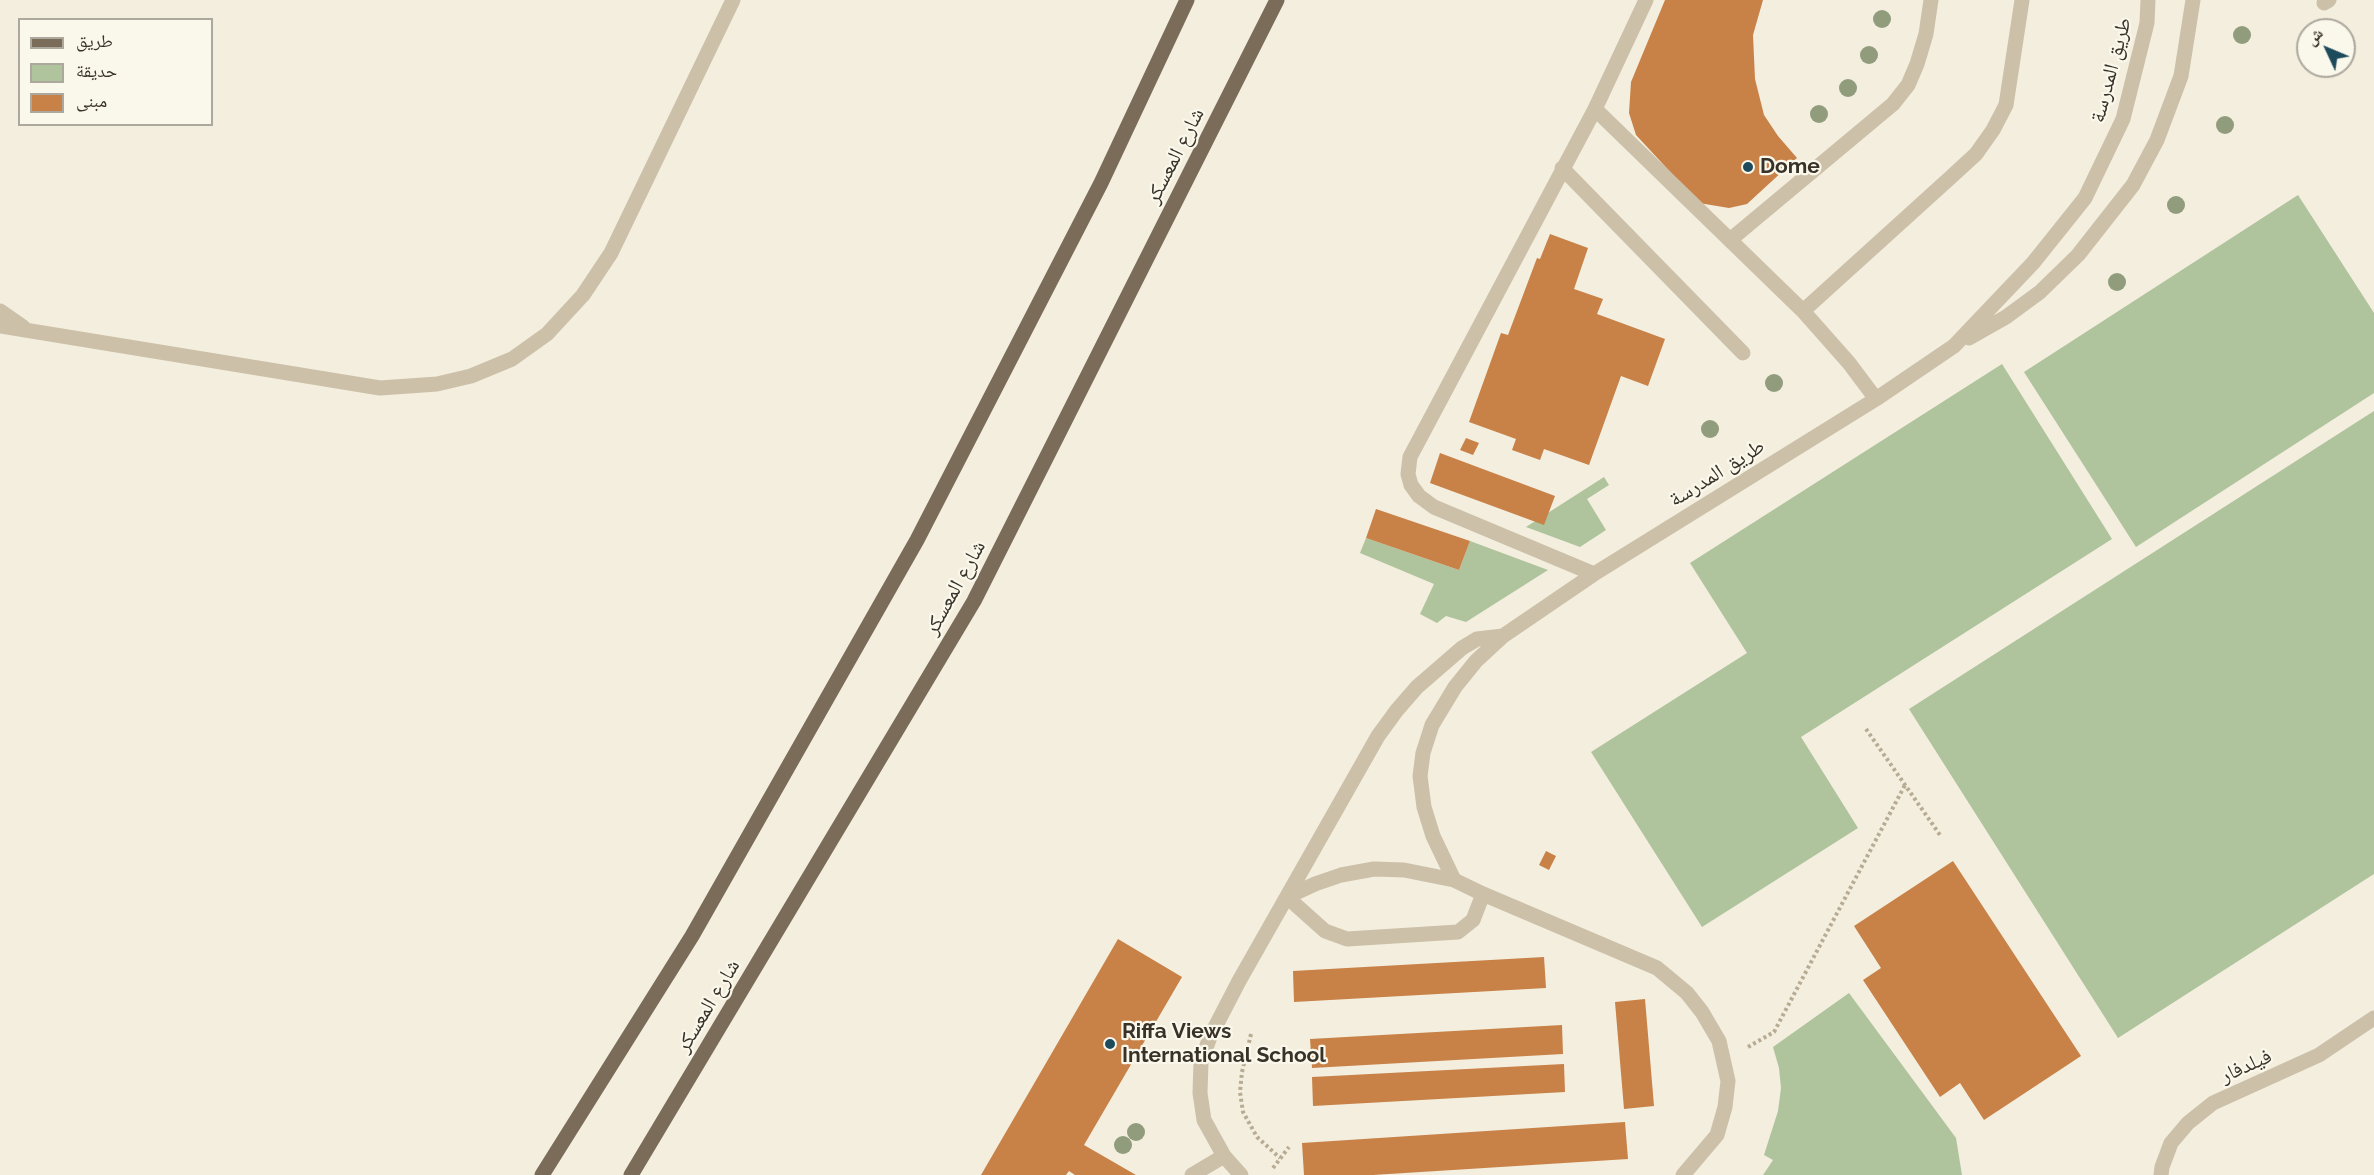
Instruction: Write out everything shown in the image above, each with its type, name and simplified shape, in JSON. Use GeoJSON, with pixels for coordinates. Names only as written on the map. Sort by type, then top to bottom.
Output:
{"type":"FeatureCollection","features":[{"type":"Feature","properties":{"kind":"main road"},"geometry":{"type":"LineString","coordinates":[[542,1175],[692,936],[917,540],[1101,183],[1187,0]]}},
{"type":"Feature","properties":{"kind":"main road","name":"شارع المعسكر"},"geometry":{"type":"LineString","coordinates":[[631,1175],[974,601],[1277,0]]}},
{"type":"Feature","properties":{"kind":"street"},"geometry":{"type":"LineString","coordinates":[[0,326],[380,388],[437,384],[471,376],[512,358],[547,334],[584,295],[611,253],[733,0]]}},
{"type":"Feature","properties":{"kind":"street"},"geometry":{"type":"LineString","coordinates":[[1594,574],[1434,507],[1419,496],[1411,485],[1408,474],[1410,457],[1595,109],[1646,0]]}},
{"type":"Feature","properties":{"kind":"street"},"geometry":{"type":"LineString","coordinates":[[1730,240],[1893,104],[1908,85],[1917,64],[1926,34],[1931,0]]}},
{"type":"Feature","properties":{"kind":"street"},"geometry":{"type":"LineString","coordinates":[[1803,311],[1952,177],[1976,154],[1993,130],[2006,105],[2022,0]]}},
{"type":"Feature","properties":{"kind":"street","name":"طريق المدرسة"},"geometry":{"type":"LineString","coordinates":[[1954,346],[2033,263],[2085,198],[2123,119],[2147,23],[2148,0]]}},
{"type":"Feature","properties":{"kind":"street","name":"طريق المدرسة"},"geometry":{"type":"LineString","coordinates":[[1454,880],[1433,836],[1424,807],[1420,777],[1423,753],[1432,725],[1455,687],[1476,661],[1503,636],[1594,574],[1876,399],[2040,292],[2078,255],[2133,185],[2157,140],[2181,76],[2193,0]]}},
{"type":"Feature","properties":{"kind":"street"},"geometry":{"type":"LineString","coordinates":[[1595,109],[1803,311],[1849,363],[1876,399]]}},
{"type":"Feature","properties":{"kind":"street"},"geometry":{"type":"LineString","coordinates":[[1562,168],[1743,353]]}},
{"type":"Feature","properties":{"kind":"street"},"geometry":{"type":"LineString","coordinates":[[0,311],[26,329]]}},
{"type":"Feature","properties":{"kind":"street"},"geometry":{"type":"LineString","coordinates":[[1241,1175],[1224,1156],[1204,1120],[1200,1093],[1201,1062],[1239,981],[1378,736],[1397,710],[1417,687],[1462,648],[1477,639],[1503,636]]}},
{"type":"Feature","properties":{"kind":"street"},"geometry":{"type":"LineString","coordinates":[[1287,897],[1341,875],[1374,869],[1404,870],[1454,880],[1657,968],[1687,993],[1702,1012],[1719,1041],[1728,1081],[1725,1107],[1717,1135],[1683,1175]]}},
{"type":"Feature","properties":{"kind":"street"},"geometry":{"type":"LineString","coordinates":[[1287,897],[1324,931],[1347,939],[1458,932],[1473,920],[1483,894]]}},
{"type":"Feature","properties":{"kind":"street","name":"فيلدفار"},"geometry":{"type":"LineString","coordinates":[[2161,1175],[2171,1143],[2188,1122],[2213,1103],[2319,1055],[2374,1018]]}},
{"type":"Feature","properties":{"kind":"street"},"geometry":{"type":"LineString","coordinates":[[1192,1175],[1224,1156]]}},
{"type":"Feature","properties":{"kind":"path"},"geometry":{"type":"LineString","coordinates":[[1866,729],[1940,836]]}},
{"type":"Feature","properties":{"kind":"path"},"geometry":{"type":"LineString","coordinates":[[1723,1060],[1774,1032],[1905,785]]}},
{"type":"Feature","properties":{"kind":"path"},"geometry":{"type":"LineString","coordinates":[[1251,1034],[1242,1072],[1240,1092],[1243,1112],[1257,1137],[1280,1158]]}},
{"type":"Feature","properties":{"kind":"path"},"geometry":{"type":"LineString","coordinates":[[1274,1168],[1289,1147]]}},
{"type":"Feature","properties":{"kind":"green space"},"geometry":{"type":"Polygon","coordinates":[[[2298,195],[2374,313],[2374,393],[2136,547],[2024,372],[2298,195]]]}},
{"type":"Feature","properties":{"kind":"green space"},"geometry":{"type":"Polygon","coordinates":[[[2002,364],[2112,539],[1801,737],[1858,828],[1702,927],[1591,752],[1747,653],[1690,563],[2002,364]]]}},
{"type":"Feature","properties":{"kind":"green space"},"geometry":{"type":"Polygon","coordinates":[[[2374,411],[2374,874],[2118,1038],[1909,709],[2374,411]]]}},
{"type":"Feature","properties":{"kind":"green space"},"geometry":{"type":"Polygon","coordinates":[[[1604,477],[1609,485],[1587,499],[1606,530],[1580,547],[1526,527],[1604,477]]]}},
{"type":"Feature","properties":{"kind":"green space"},"geometry":{"type":"Polygon","coordinates":[[[1366,538],[1459,570],[1470,541],[1548,570],[1466,622],[1446,616],[1437,623],[1420,614],[1434,584],[1360,553],[1366,538]]]}},
{"type":"Feature","properties":{"kind":"green space"},"geometry":{"type":"Polygon","coordinates":[[[1849,993],[1956,1138],[1962,1175],[1763,1175],[1773,1160],[1764,1155],[1778,1111],[1781,1088],[1779,1068],[1773,1047],[1849,993]]]}},
{"type":"Feature","properties":{"kind":"building"},"geometry":{"type":"Polygon","coordinates":[[[1665,0],[1763,0],[1753,35],[1755,79],[1764,115],[1797,158],[1747,204],[1729,208],[1699,203],[1636,135],[1629,113],[1631,82],[1665,0]]]}},
{"type":"Feature","properties":{"kind":"building"},"geometry":{"type":"Polygon","coordinates":[[[1550,234],[1588,248],[1574,289],[1603,299],[1597,314],[1665,339],[1648,386],[1621,376],[1589,465],[1544,449],[1540,460],[1512,450],[1516,439],[1469,422],[1501,333],[1508,335],[1537,258],[1540,259],[1550,234]]]}},
{"type":"Feature","properties":{"kind":"building"},"geometry":{"type":"Polygon","coordinates":[[[1466,438],[1479,443],[1473,455],[1460,450],[1466,438]]]}},
{"type":"Feature","properties":{"kind":"building"},"geometry":{"type":"Polygon","coordinates":[[[1440,453],[1555,496],[1544,525],[1430,483],[1440,453]]]}},
{"type":"Feature","properties":{"kind":"building"},"geometry":{"type":"Polygon","coordinates":[[[1376,509],[1470,541],[1459,570],[1366,538],[1376,509]]]}},
{"type":"Feature","properties":{"kind":"building"},"geometry":{"type":"Polygon","coordinates":[[[1546,851],[1556,856],[1549,870],[1539,865],[1546,851]]]}},
{"type":"Feature","properties":{"kind":"building"},"geometry":{"type":"Polygon","coordinates":[[[1953,861],[2081,1056],[1984,1120],[1960,1083],[1940,1097],[1863,980],[1881,968],[1854,926],[1953,861]]]}},
{"type":"Feature","properties":{"kind":"building","name":"Riffa Views International School"},"geometry":{"type":"Polygon","coordinates":[[[1118,939],[1182,977],[1084,1145],[1136,1175],[1075,1175],[1069,1171],[1066,1175],[981,1175],[1118,939]]]}},
{"type":"Feature","properties":{"kind":"building"},"geometry":{"type":"Polygon","coordinates":[[[1544,957],[1546,988],[1294,1002],[1293,971],[1544,957]]]}},
{"type":"Feature","properties":{"kind":"building"},"geometry":{"type":"Polygon","coordinates":[[[1645,999],[1654,1106],[1624,1109],[1615,1002],[1645,999]]]}},
{"type":"Feature","properties":{"kind":"building"},"geometry":{"type":"Polygon","coordinates":[[[1562,1025],[1563,1054],[1312,1068],[1310,1039],[1562,1025]]]}},
{"type":"Feature","properties":{"kind":"building"},"geometry":{"type":"Polygon","coordinates":[[[1564,1064],[1565,1092],[1313,1106],[1312,1077],[1564,1064]]]}},
{"type":"Feature","properties":{"kind":"building"},"geometry":{"type":"Polygon","coordinates":[[[1625,1122],[1628,1159],[1373,1175],[1304,1175],[1302,1143],[1625,1122]]]}},
{"type":"Feature","properties":{"kind":"place","name":"Dome"},"geometry":{"type":"Point","coordinates":[1748,167]}},
{"type":"Feature","properties":{"kind":"place","name":"Riffa Views International School"},"geometry":{"type":"Point","coordinates":[1110,1044]}}]}
